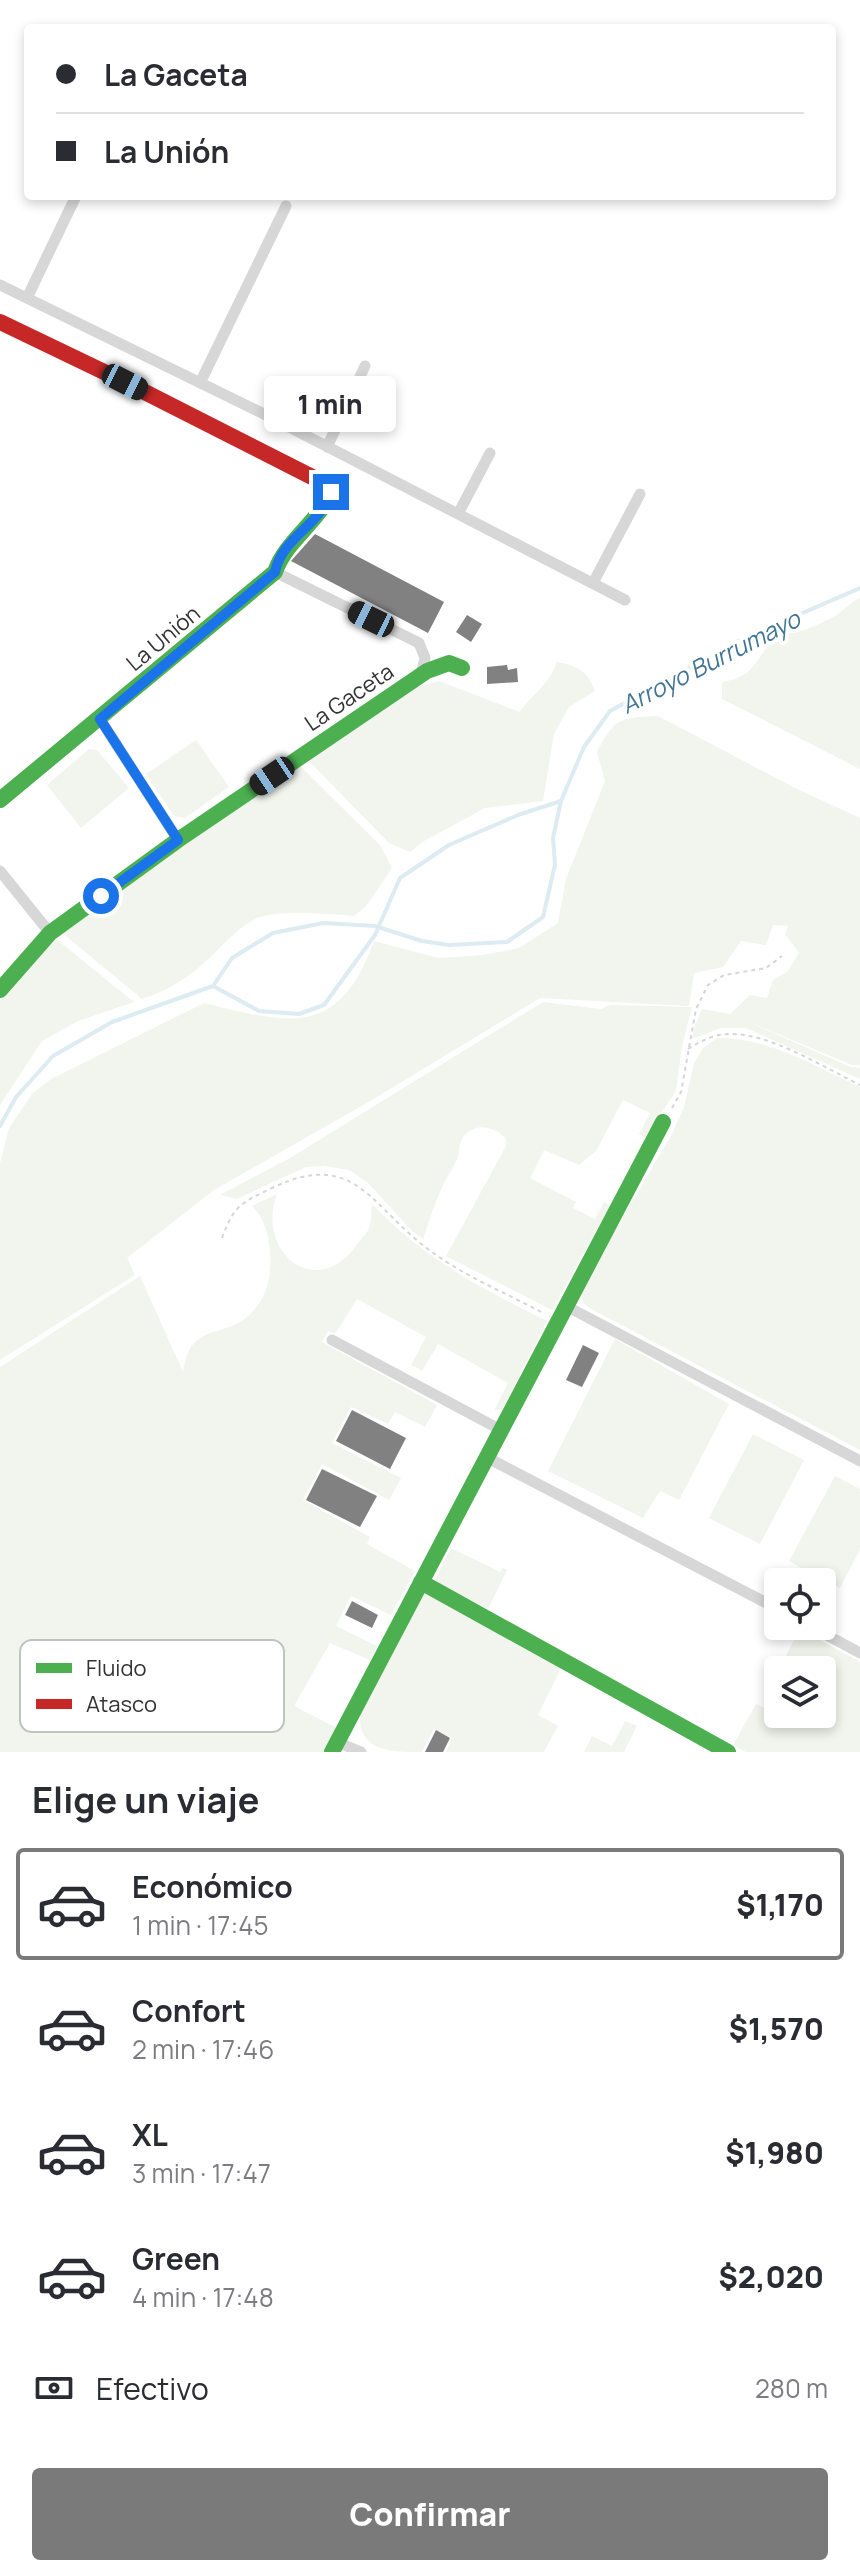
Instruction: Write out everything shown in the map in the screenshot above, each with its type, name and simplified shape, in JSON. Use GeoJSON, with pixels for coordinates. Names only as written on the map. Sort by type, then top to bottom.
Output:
{"type":"FeatureCollection","features":[{"type":"Feature","properties":{"kind":"street"},"geometry":{"type":"LineString","coordinates":[[27,298],[74,200]]}},
{"type":"Feature","properties":{"kind":"street"},"geometry":{"type":"LineString","coordinates":[[200,383],[286,206]]}},
{"type":"Feature","properties":{"kind":"street"},"geometry":{"type":"LineString","coordinates":[[0,285],[327,447],[625,600]]}},
{"type":"Feature","properties":{"kind":"street","name":"La Unión"},"geometry":{"type":"LineString","coordinates":[[0,322],[323,483],[331,492],[326,508],[288,544],[275,572],[0,800]]}},
{"type":"Feature","properties":{"kind":"street"},"geometry":{"type":"LineString","coordinates":[[327,447],[365,366]]}},
{"type":"Feature","properties":{"kind":"street"},"geometry":{"type":"LineString","coordinates":[[458,514],[490,453]]}},
{"type":"Feature","properties":{"kind":"street"},"geometry":{"type":"LineString","coordinates":[[593,583],[640,494]]}},
{"type":"Feature","properties":{"kind":"street","name":"La Gaceta"},"geometry":{"type":"LineString","coordinates":[[275,572],[419,643],[425,658],[421,675]]}},
{"type":"Feature","properties":{"kind":"street","name":"La Gaceta"},"geometry":{"type":"LineString","coordinates":[[0,990],[50,933],[178,840],[421,675],[438,665],[449,663],[462,668]]}},
{"type":"Feature","properties":{"kind":"street"},"geometry":{"type":"LineString","coordinates":[[100,719],[178,840]]}},
{"type":"Feature","properties":{"kind":"street"},"geometry":{"type":"LineString","coordinates":[[0,871],[50,933]]}},
{"type":"Feature","properties":{"kind":"street"},"geometry":{"type":"LineString","coordinates":[[361,1752],[335,1747],[663,1122]]}},
{"type":"Feature","properties":{"kind":"street"},"geometry":{"type":"LineString","coordinates":[[562,1313],[860,1461]]}},
{"type":"Feature","properties":{"kind":"street"},"geometry":{"type":"LineString","coordinates":[[332,1340],[501,1430]]}},
{"type":"Feature","properties":{"kind":"street"},"geometry":{"type":"LineString","coordinates":[[486,1457],[764,1602]]}},
{"type":"Feature","properties":{"kind":"street"},"geometry":{"type":"LineString","coordinates":[[421,1582],[728,1752]]}},
{"type":"Feature","properties":{"kind":"street"},"geometry":{"type":"LineString","coordinates":[[836,1640],[860,1653]]}},
{"type":"Feature","properties":{"kind":"path"},"geometry":{"type":"LineString","coordinates":[[663,1122],[681,1092],[696,1009],[708,985],[724,975],[766,968],[782,956]]}},
{"type":"Feature","properties":{"kind":"path"},"geometry":{"type":"LineString","coordinates":[[687,1049],[715,1036],[730,1034],[752,1037],[767,1041],[860,1085]]}},
{"type":"Feature","properties":{"kind":"path"},"geometry":{"type":"LineString","coordinates":[[222,1238],[231,1213],[247,1200],[304,1176],[327,1173],[345,1177],[364,1190],[430,1251],[562,1313]]}},
{"type":"Feature","properties":{"kind":"shaded area"},"geometry":{"type":"Polygon","coordinates":[[[860,598],[860,769],[722,699],[722,682],[744,675],[778,638],[823,622],[860,598]]]}},
{"type":"Feature","properties":{"kind":"shaded area"},"geometry":{"type":"Polygon","coordinates":[[[557,662],[581,670],[595,691],[569,707],[554,734],[543,801],[485,808],[424,841],[410,852],[389,843],[306,758],[417,687],[439,681],[520,712],[545,683],[557,662]]]}},
{"type":"Feature","properties":{"kind":"shaded area"},"geometry":{"type":"Polygon","coordinates":[[[658,716],[797,789],[860,818],[860,1065],[852,1065],[737,1017],[851,1067],[860,1068],[860,1079],[746,1028],[721,1028],[692,1039],[702,1009],[730,1014],[750,995],[767,998],[773,980],[788,971],[799,953],[785,934],[788,926],[773,925],[766,945],[741,941],[723,967],[694,973],[689,1006],[540,998],[372,1100],[214,1190],[127,1258],[135,1275],[0,1360],[0,1163],[9,1128],[32,1094],[51,1079],[204,1003],[286,1018],[308,1017],[327,1009],[345,995],[360,973],[374,941],[439,958],[483,955],[519,948],[558,923],[566,879],[605,781],[597,752],[603,740],[620,722],[658,716]]]}},
{"type":"Feature","properties":{"kind":"shaded area"},"geometry":{"type":"Polygon","coordinates":[[[196,740],[229,787],[185,818],[174,816],[146,774],[196,740]]]}},
{"type":"Feature","properties":{"kind":"shaded area"},"geometry":{"type":"Polygon","coordinates":[[[89,749],[97,750],[129,788],[81,828],[47,785],[89,749]]]}},
{"type":"Feature","properties":{"kind":"shaded area"},"geometry":{"type":"Polygon","coordinates":[[[298,764],[380,845],[392,868],[367,905],[354,916],[292,913],[260,917],[242,927],[184,978],[142,999],[61,932],[298,764]]]}},
{"type":"Feature","properties":{"kind":"shaded area"},"geometry":{"type":"Polygon","coordinates":[[[55,938],[134,1002],[78,1021],[42,1041],[0,1105],[0,997],[55,938]]]}},
{"type":"Feature","properties":{"kind":"shaded area"},"geometry":{"type":"Polygon","coordinates":[[[543,1002],[601,1009],[610,1005],[692,1007],[682,1046],[676,1091],[645,1137],[639,1134],[650,1113],[623,1100],[596,1151],[579,1165],[544,1150],[530,1178],[576,1202],[573,1208],[595,1219],[604,1202],[610,1206],[552,1310],[446,1256],[506,1146],[506,1139],[493,1129],[477,1128],[462,1138],[457,1159],[440,1191],[423,1239],[369,1184],[350,1170],[306,1167],[237,1199],[220,1195],[290,1158],[543,1002]]]}},
{"type":"Feature","properties":{"kind":"shaded area"},"geometry":{"type":"Polygon","coordinates":[[[717,1038],[754,1042],[773,1048],[860,1087],[860,1450],[593,1310],[583,1301],[586,1279],[671,1136],[684,1107],[694,1063],[703,1048],[717,1038]]]}},
{"type":"Feature","properties":{"kind":"shaded area"},"geometry":{"type":"Polygon","coordinates":[[[277,1194],[273,1216],[275,1235],[282,1251],[294,1263],[309,1269],[325,1269],[342,1261],[364,1236],[371,1222],[372,1204],[433,1257],[476,1284],[547,1321],[503,1408],[494,1411],[508,1383],[438,1344],[422,1371],[411,1365],[426,1337],[357,1299],[337,1331],[328,1331],[322,1342],[437,1405],[425,1427],[395,1412],[388,1424],[351,1407],[332,1443],[401,1478],[389,1500],[322,1464],[303,1500],[370,1537],[367,1544],[415,1571],[391,1615],[351,1596],[336,1626],[377,1646],[370,1660],[330,1643],[295,1704],[337,1728],[324,1752],[0,1752],[0,1367],[140,1276],[183,1372],[195,1342],[244,1319],[264,1294],[270,1274],[269,1245],[263,1221],[252,1206],[277,1194]]]}},
{"type":"Feature","properties":{"kind":"shaded area"},"geometry":{"type":"Polygon","coordinates":[[[615,1339],[729,1404],[679,1500],[660,1491],[643,1518],[548,1471],[615,1339]]]}},
{"type":"Feature","properties":{"kind":"shaded area"},"geometry":{"type":"Polygon","coordinates":[[[753,1434],[804,1460],[760,1544],[709,1518],[753,1434]]]}},
{"type":"Feature","properties":{"kind":"shaded area"},"geometry":{"type":"Polygon","coordinates":[[[835,1476],[860,1489],[860,1550],[840,1588],[836,1586],[836,1568],[802,1568],[789,1561],[835,1476]]]}},
{"type":"Feature","properties":{"kind":"shaded area"},"geometry":{"type":"Polygon","coordinates":[[[451,1548],[500,1572],[503,1568],[507,1570],[488,1609],[434,1582],[451,1548]]]}},
{"type":"Feature","properties":{"kind":"shaded area"},"geometry":{"type":"Polygon","coordinates":[[[434,1591],[561,1668],[538,1715],[558,1726],[544,1752],[446,1752],[452,1738],[434,1729],[422,1752],[388,1750],[371,1743],[365,1736],[360,1715],[422,1597],[434,1591]]]}},
{"type":"Feature","properties":{"kind":"shaded area"},"geometry":{"type":"Polygon","coordinates":[[[794,1640],[820,1640],[860,1662],[860,1752],[746,1752],[733,1745],[756,1704],[764,1708],[764,1728],[836,1728],[836,1656],[786,1656],[794,1640]]]}},
{"type":"Feature","properties":{"kind":"shaded area"},"geometry":{"type":"Polygon","coordinates":[[[625,1721],[637,1726],[624,1752],[584,1752],[592,1736],[612,1746],[625,1721]]]}},
{"type":"Feature","properties":{"kind":"building"},"geometry":{"type":"Polygon","coordinates":[[[315,534],[444,602],[428,633],[291,561],[315,534]]]}},
{"type":"Feature","properties":{"kind":"building"},"geometry":{"type":"Polygon","coordinates":[[[467,615],[482,624],[471,642],[456,632],[467,615]]]}},
{"type":"Feature","properties":{"kind":"building"},"geometry":{"type":"Polygon","coordinates":[[[507,665],[508,670],[517,668],[518,682],[487,684],[487,667],[507,665]]]}},
{"type":"Feature","properties":{"kind":"building"},"geometry":{"type":"Polygon","coordinates":[[[583,1345],[599,1353],[582,1387],[566,1380],[583,1345]]]}},
{"type":"Feature","properties":{"kind":"building"},"geometry":{"type":"Polygon","coordinates":[[[352,1410],[406,1438],[390,1469],[336,1441],[352,1410]]]}},
{"type":"Feature","properties":{"kind":"building"},"geometry":{"type":"Polygon","coordinates":[[[322,1469],[377,1496],[360,1527],[306,1500],[322,1469]]]}},
{"type":"Feature","properties":{"kind":"building"},"geometry":{"type":"Polygon","coordinates":[[[352,1601],[378,1615],[372,1628],[345,1615],[352,1601]]]}},
{"type":"Feature","properties":{"kind":"building"},"geometry":{"type":"Polygon","coordinates":[[[436,1730],[450,1738],[443,1752],[425,1752],[436,1730]]]}},
{"type":"Feature","properties":{"kind":"waterway","name":"Arroyo Burrumayo"},"geometry":{"type":"LineString","coordinates":[[0,1126],[16,1097],[53,1056],[112,1022],[213,986],[259,1011],[299,1014],[324,1005],[375,935],[400,878],[449,845],[518,815],[561,801],[584,747],[610,711],[738,641],[860,588]]}},
{"type":"Feature","properties":{"kind":"waterway","name":"Arroyo Burrumayo"},"geometry":{"type":"LineString","coordinates":[[213,986],[232,958],[273,933],[323,923],[375,926],[422,941],[449,945],[507,942],[543,917],[555,865],[553,838],[561,801]]}},
{"type":"Feature","properties":{"kind":"traffic: fast"},"geometry":{"type":"LineString","coordinates":[[0,800],[275,572],[287,550],[331,492],[320,481]]}},
{"type":"Feature","properties":{"kind":"traffic: fast"},"geometry":{"type":"LineString","coordinates":[[0,990],[50,933],[178,840],[427,671],[449,663],[462,668]]}},
{"type":"Feature","properties":{"kind":"traffic: fast"},"geometry":{"type":"LineString","coordinates":[[332,1752],[663,1122]]}},
{"type":"Feature","properties":{"kind":"traffic: fast"},"geometry":{"type":"LineString","coordinates":[[421,1582],[728,1752]]}},
{"type":"Feature","properties":{"kind":"traffic: jam"},"geometry":{"type":"LineString","coordinates":[[0,322],[320,481]]}},
{"type":"Feature","properties":{"kind":"route"},"geometry":{"type":"LineString","coordinates":[[101,896],[178,840],[100,719],[275,572],[288,544],[326,508],[331,492]]}}]}
